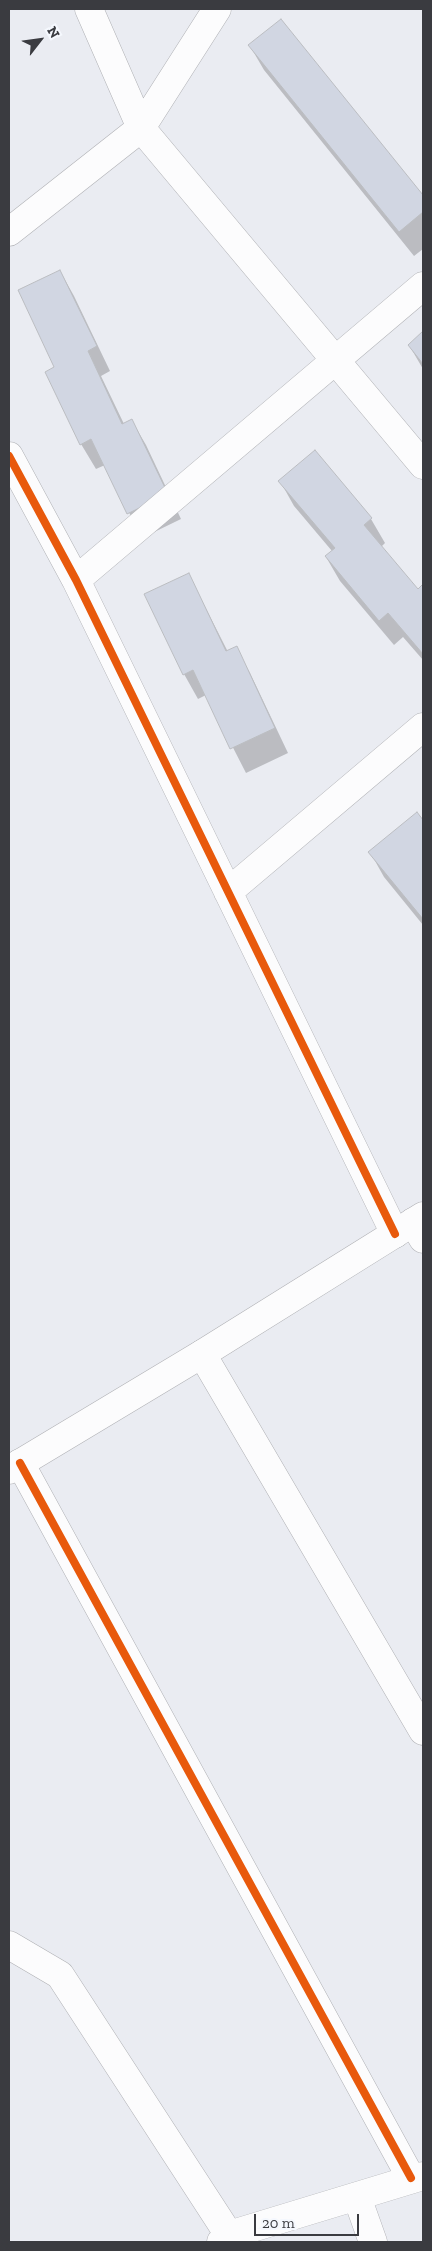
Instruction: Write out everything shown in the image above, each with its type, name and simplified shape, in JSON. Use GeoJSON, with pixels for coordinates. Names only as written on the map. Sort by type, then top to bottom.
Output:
{"type":"FeatureCollection","features":[{"type":"Feature","properties":{"kind":"street"},"geometry":{"type":"LineString","coordinates":[[89,9],[141,128],[423,465]]}},
{"type":"Feature","properties":{"kind":"street"},"geometry":{"type":"LineString","coordinates":[[9,232],[141,128],[217,9]]}},
{"type":"Feature","properties":{"kind":"street"},"geometry":{"type":"LineString","coordinates":[[76,580],[423,286]]}},
{"type":"Feature","properties":{"kind":"street"},"geometry":{"type":"LineString","coordinates":[[9,456],[76,580],[228,892],[414,1228],[14,1467],[417,2177],[225,2239],[60,1975],[9,1945]]}},
{"type":"Feature","properties":{"kind":"street"},"geometry":{"type":"LineString","coordinates":[[228,892],[423,727]]}},
{"type":"Feature","properties":{"kind":"street"},"geometry":{"type":"LineString","coordinates":[[202,1354],[423,1731]]}},
{"type":"Feature","properties":{"kind":"street"},"geometry":{"type":"LineString","coordinates":[[357,2197],[373,2242]]}},
{"type":"Feature","properties":{"kind":"building"},"geometry":{"type":"Polygon","coordinates":[[[281,19],[423,195],[423,212],[399,232],[248,45],[281,19]]]}},
{"type":"Feature","properties":{"kind":"building"},"geometry":{"type":"Polygon","coordinates":[[[60,270],[97,346],[88,351],[122,424],[132,419],[168,494],[127,514],[91,439],[80,445],[45,372],[54,367],[18,290],[60,270]]]}},
{"type":"Feature","properties":{"kind":"building"},"geometry":{"type":"Polygon","coordinates":[[[423,331],[423,364],[408,345],[423,331]]]}},
{"type":"Feature","properties":{"kind":"building"},"geometry":{"type":"Polygon","coordinates":[[[315,450],[372,518],[364,525],[418,589],[423,584],[423,654],[388,613],[379,621],[325,556],[335,548],[278,481],[315,450]]]}},
{"type":"Feature","properties":{"kind":"building"},"geometry":{"type":"Polygon","coordinates":[[[189,573],[226,651],[237,646],[275,728],[230,749],[193,670],[183,675],[144,594],[189,573]]]}},
{"type":"Feature","properties":{"kind":"building"},"geometry":{"type":"Polygon","coordinates":[[[417,812],[423,820],[423,919],[368,852],[417,812]]]}},
{"type":"Feature","properties":{"kind":"cycle path"},"geometry":{"type":"LineString","coordinates":[[9,456],[76,580],[395,1234]]}},
{"type":"Feature","properties":{"kind":"cycle path"},"geometry":{"type":"LineString","coordinates":[[20,1463],[411,2178]]}}]}
